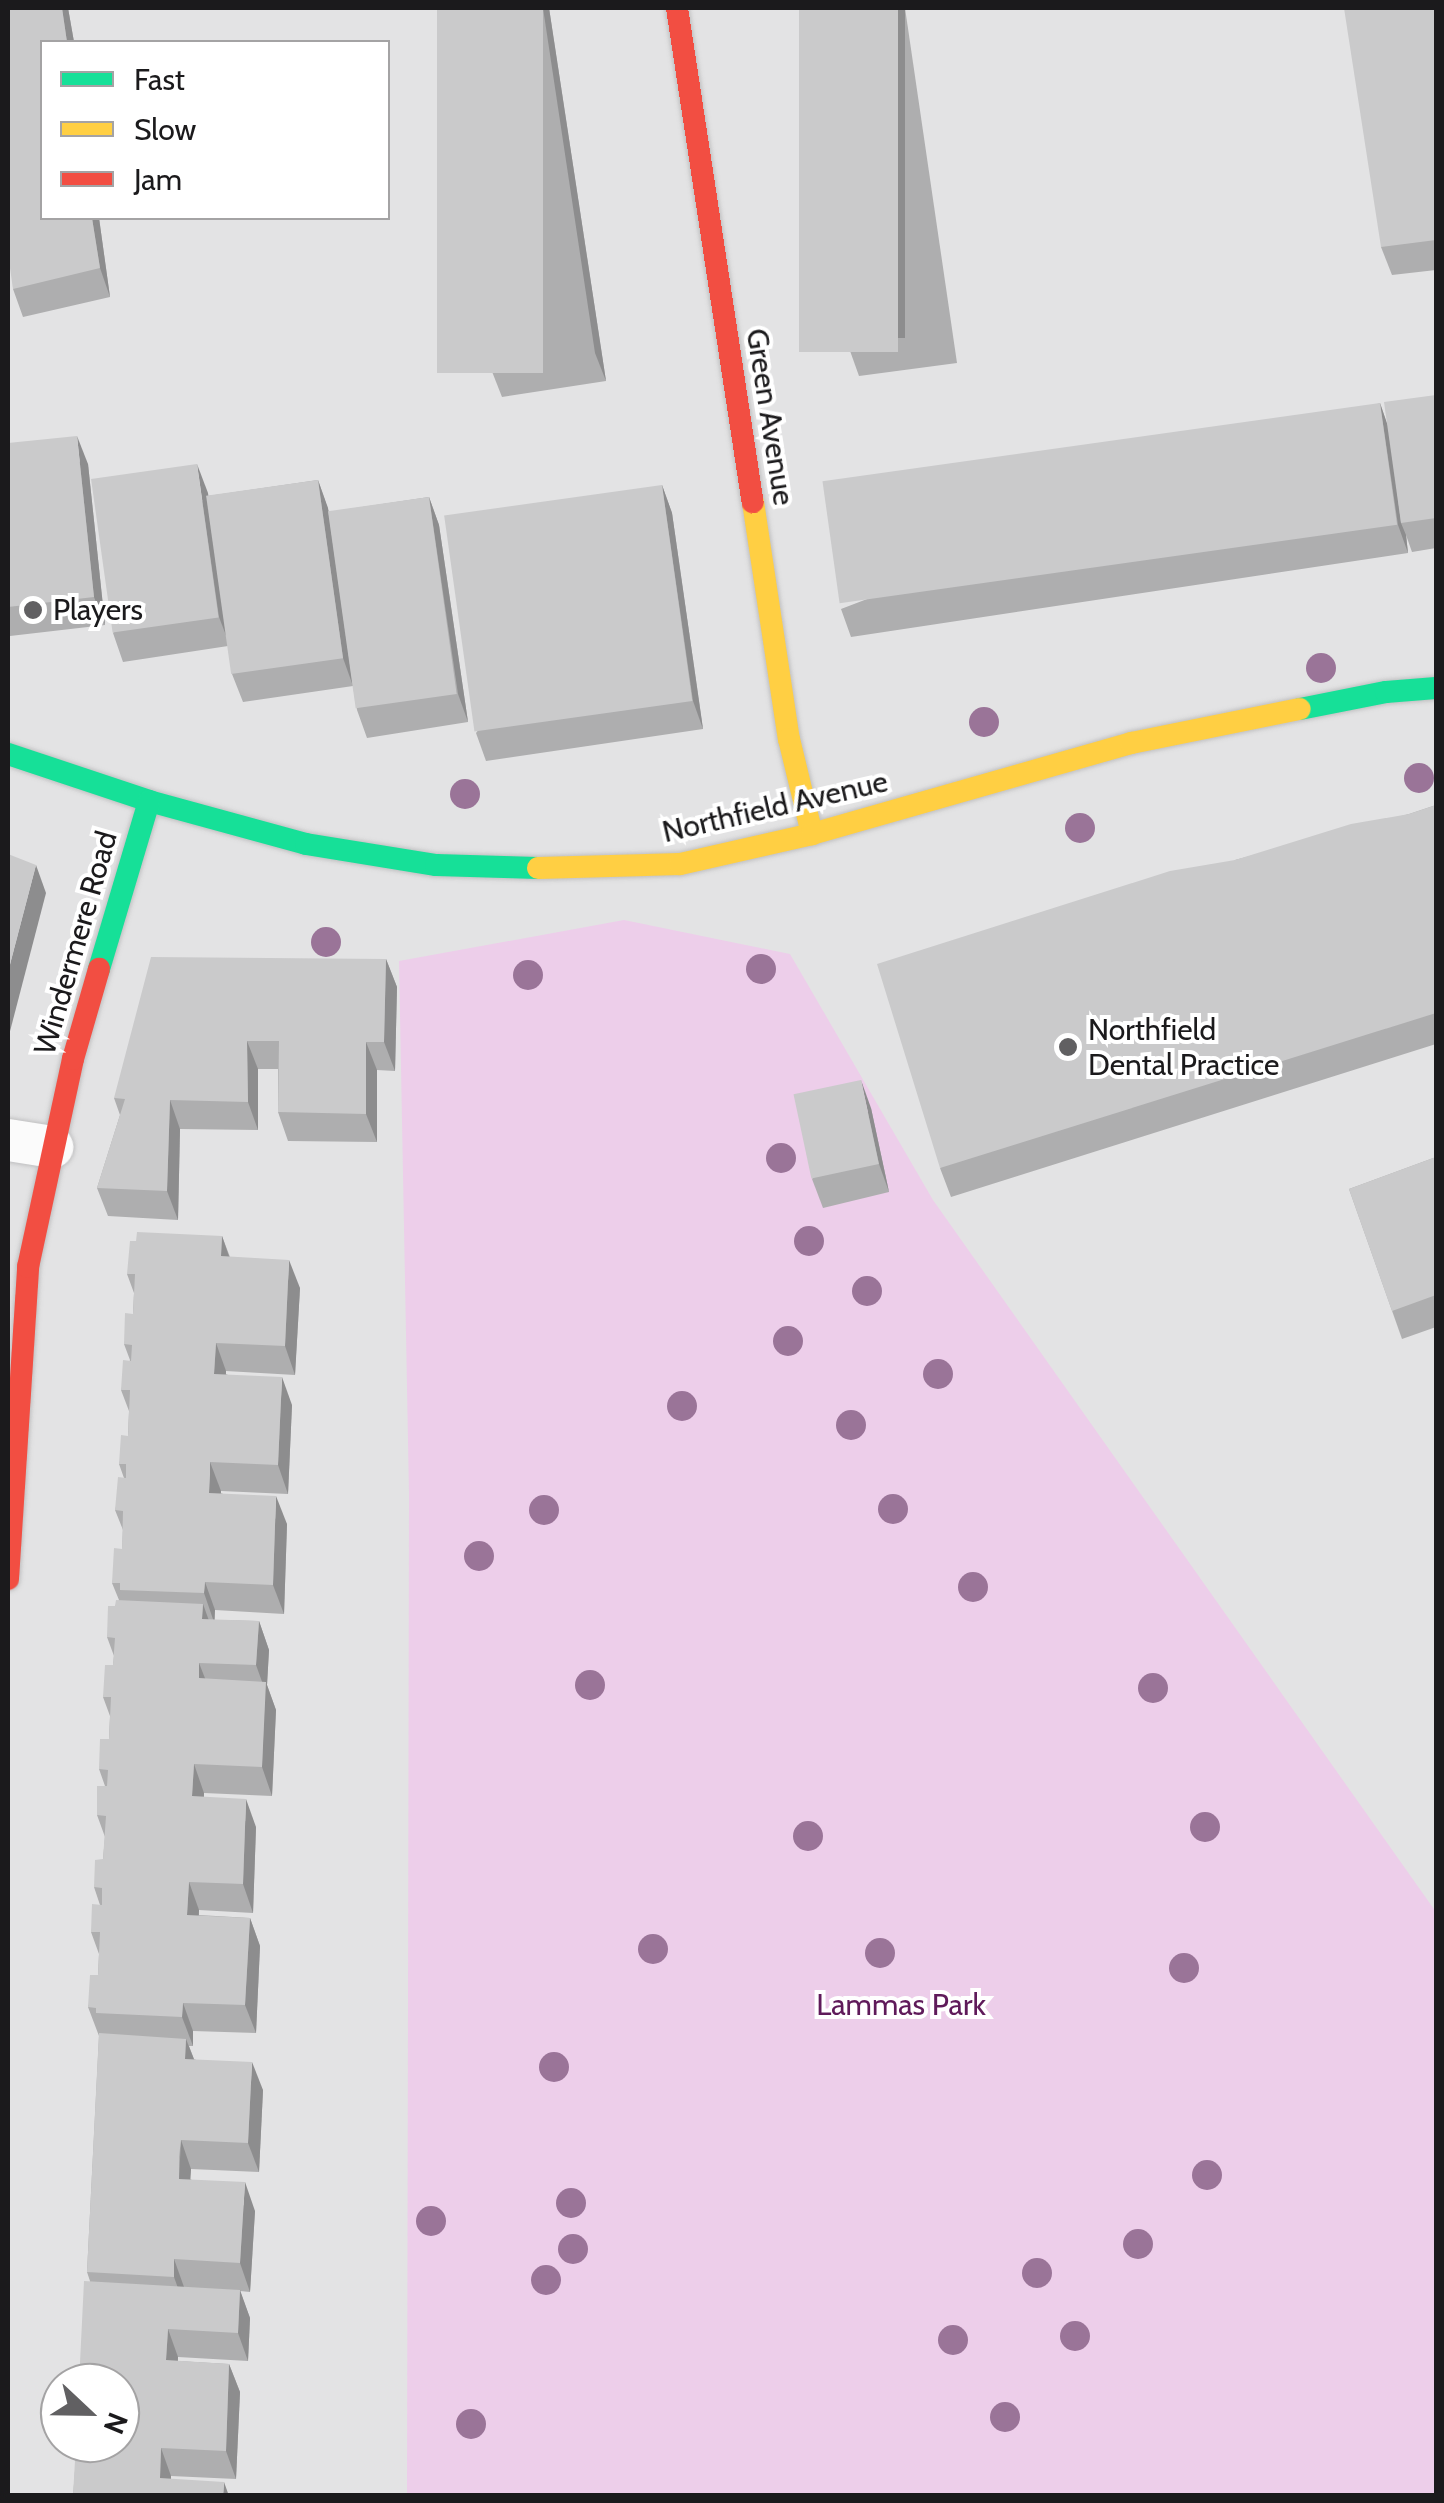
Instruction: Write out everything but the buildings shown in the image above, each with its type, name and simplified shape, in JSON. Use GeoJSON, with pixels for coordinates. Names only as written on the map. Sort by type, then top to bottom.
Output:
{"type":"FeatureCollection","features":[{"type":"Feature","properties":{"kind":"street","name":"Green Avenue"},"geometry":{"type":"LineString","coordinates":[[677,8],[790,739],[812,834]]}},
{"type":"Feature","properties":{"kind":"street","name":"Northfield Avenue"},"geometry":{"type":"LineString","coordinates":[[8,754],[149,801],[306,844],[436,866],[554,869],[680,864],[812,834],[1131,742],[1386,692],[1436,688]]}},
{"type":"Feature","properties":{"kind":"street","name":"Windermere Road"},"geometry":{"type":"LineString","coordinates":[[8,1579],[28,1267],[72,1059],[149,801]]}},
{"type":"Feature","properties":{"kind":"lane"},"geometry":{"type":"LineString","coordinates":[[8,1140],[52,1147]]}},
{"type":"Feature","properties":{"kind":"green space","name":"Lammas Park"},"geometry":{"type":"Polygon","coordinates":[[[624,920],[790,954],[933,1200],[1436,1912],[1436,2495],[407,2495],[409,1494],[399,961],[624,920]]]}},
{"type":"Feature","properties":{"kind":"traffic: fast"},"geometry":{"type":"LineString","coordinates":[[1300,709],[1386,692],[1436,688]]}},
{"type":"Feature","properties":{"kind":"traffic: fast"},"geometry":{"type":"LineString","coordinates":[[8,754],[149,801],[306,844],[436,865],[538,868]]}},
{"type":"Feature","properties":{"kind":"traffic: fast"},"geometry":{"type":"LineString","coordinates":[[99,969],[149,801]]}},
{"type":"Feature","properties":{"kind":"traffic: slow"},"geometry":{"type":"LineString","coordinates":[[753,502],[789,739],[812,834]]}},
{"type":"Feature","properties":{"kind":"traffic: slow"},"geometry":{"type":"LineString","coordinates":[[538,868],[680,864],[812,834],[1131,743],[1300,709]]}},
{"type":"Feature","properties":{"kind":"traffic: jam"},"geometry":{"type":"LineString","coordinates":[[677,8],[753,502]]}},
{"type":"Feature","properties":{"kind":"traffic: jam"},"geometry":{"type":"LineString","coordinates":[[8,1579],[28,1267],[73,1059],[99,969]]}},
{"type":"Feature","properties":{"kind":"place","name":"Players"},"geometry":{"type":"Point","coordinates":[33,610]}},
{"type":"Feature","properties":{"kind":"place","name":"Northfield Dental Practice"},"geometry":{"type":"Point","coordinates":[1068,1047]}}]}
